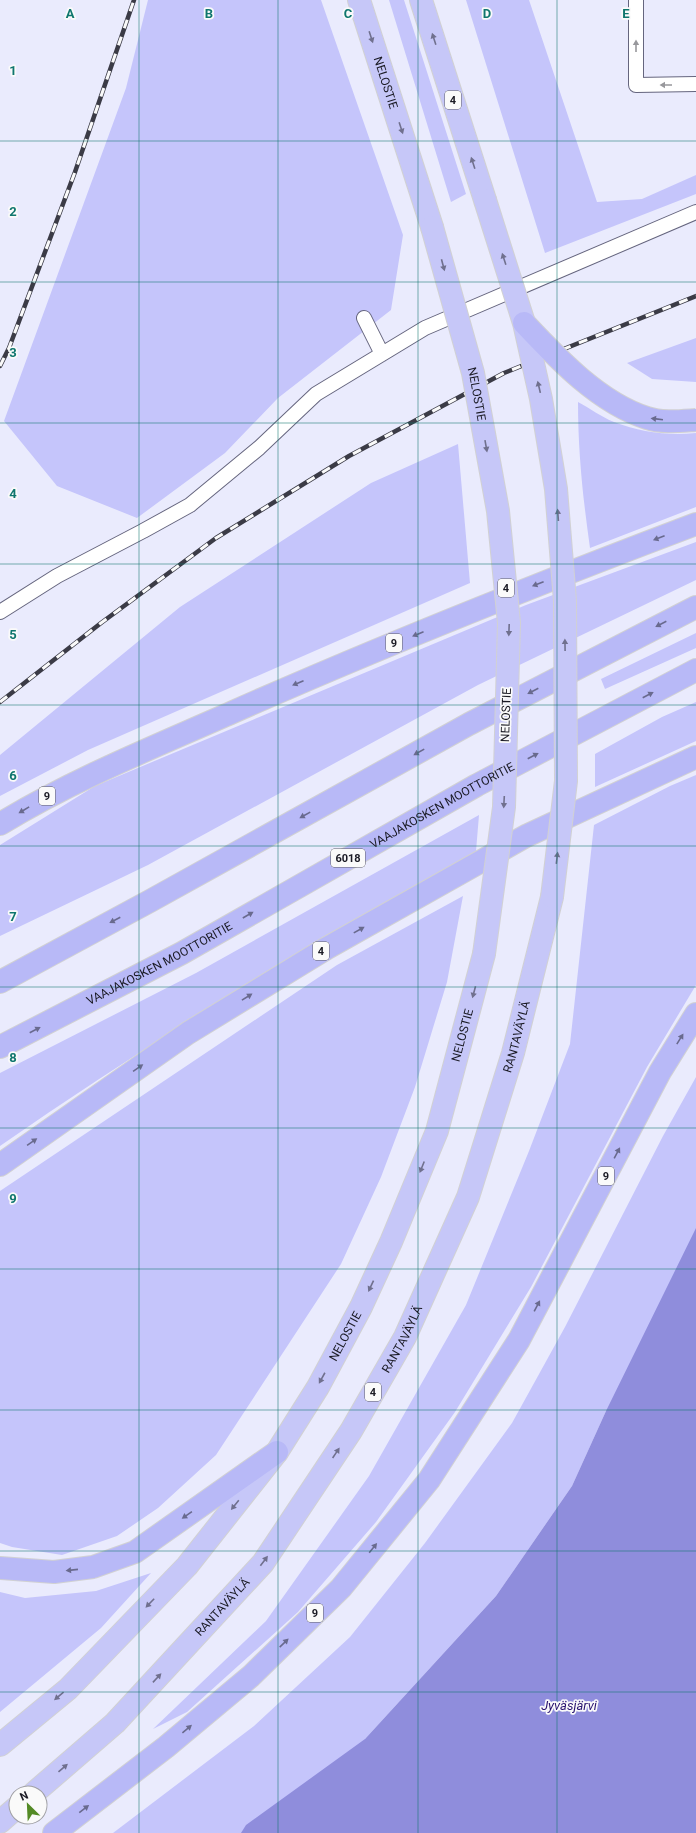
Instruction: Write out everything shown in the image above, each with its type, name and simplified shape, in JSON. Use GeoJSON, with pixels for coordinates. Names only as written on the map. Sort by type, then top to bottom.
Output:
{"type":"FeatureCollection","features":[{"type":"Feature","properties":{"kind":"highway","name":"NELOSTIE"},"geometry":{"type":"LineString","coordinates":[[277,1452],[321,1380],[361,1307],[392,1242],[437,1131],[484,954],[504,807],[509,623],[498,511],[473,373],[432,227],[359,0]]}},
{"type":"Feature","properties":{"kind":"highway","name":"4"},"geometry":{"type":"LineString","coordinates":[[422,0],[524,323],[569,370],[624,408],[648,418],[675,421],[696,420]]}},
{"type":"Feature","properties":{"kind":"highway","name":"RANTAVÄYLÄ"},"geometry":{"type":"LineString","coordinates":[[43,1785],[115,1723],[263,1563],[351,1431],[405,1337],[468,1197],[513,1053],[552,897],[566,781],[565,601],[556,489],[541,399],[524,323]]}},
{"type":"Feature","properties":{"kind":"highway","name":"9"},"geometry":{"type":"LineString","coordinates":[[0,824],[41,799],[96,772],[287,688],[534,585],[696,524]]}},
{"type":"Feature","properties":{"kind":"highway"},"geometry":{"type":"LineString","coordinates":[[0,982],[156,898],[469,724],[696,607]]}},
{"type":"Feature","properties":{"kind":"highway","name":"VAAJAKOSKEN MOOTTORITIE"},"geometry":{"type":"LineString","coordinates":[[0,1047],[182,952],[477,785],[696,670]]}},
{"type":"Feature","properties":{"kind":"highway","name":"4"},"geometry":{"type":"LineString","coordinates":[[0,1165],[188,1033],[326,948],[526,836],[696,757]]}},
{"type":"Feature","properties":{"kind":"highway","name":"9"},"geometry":{"type":"LineString","coordinates":[[54,1833],[166,1747],[251,1676],[341,1588],[429,1480],[519,1340],[660,1072],[696,1014]]}},
{"type":"Feature","properties":{"kind":"highway","name":"4"},"geometry":{"type":"LineString","coordinates":[[0,1568],[54,1572],[93,1568],[135,1552],[277,1452]]}},
{"type":"Feature","properties":{"kind":"highway"},"geometry":{"type":"LineString","coordinates":[[0,1745],[68,1689],[187,1566],[277,1452]]}},
{"type":"Feature","properties":{"kind":"highway"},"geometry":{"type":"LineString","coordinates":[[0,1822],[8,1815]]}},
{"type":"Feature","properties":{"kind":"lane"},"geometry":{"type":"LineString","coordinates":[[636,0],[636,85],[696,84]]}},
{"type":"Feature","properties":{"kind":"lane"},"geometry":{"type":"LineString","coordinates":[[0,612],[57,576],[190,505],[259,448],[316,394],[425,328],[696,212]]}},
{"type":"Feature","properties":{"kind":"lane"},"geometry":{"type":"LineString","coordinates":[[364,318],[382,354]]}},
{"type":"Feature","properties":{"kind":"shaded area"},"geometry":{"type":"Polygon","coordinates":[[[148,0],[321,0],[403,235],[391,310],[278,398],[225,453],[137,518],[57,486],[4,421],[126,88],[148,0]]]}},
{"type":"Feature","properties":{"kind":"shaded area"},"geometry":{"type":"Polygon","coordinates":[[[389,0],[404,0],[466,194],[451,202],[389,0]]]}},
{"type":"Feature","properties":{"kind":"shaded area"},"geometry":{"type":"Polygon","coordinates":[[[466,0],[529,0],[597,202],[642,199],[696,175],[696,194],[545,253],[466,0]]]}},
{"type":"Feature","properties":{"kind":"shaded area"},"geometry":{"type":"Polygon","coordinates":[[[696,338],[696,382],[652,379],[627,363],[696,338]]]}},
{"type":"Feature","properties":{"kind":"shaded area"},"geometry":{"type":"Polygon","coordinates":[[[578,402],[609,420],[634,428],[675,434],[696,433],[696,507],[590,548],[581,475],[578,402]]]}},
{"type":"Feature","properties":{"kind":"shaded area"},"geometry":{"type":"Polygon","coordinates":[[[458,444],[470,583],[88,750],[0,796],[0,755],[180,607],[371,483],[458,444]]]}},
{"type":"Feature","properties":{"kind":"shaded area"},"geometry":{"type":"Polygon","coordinates":[[[696,542],[696,580],[478,685],[148,865],[0,936],[0,845],[95,786],[526,605],[696,542]]]}},
{"type":"Feature","properties":{"kind":"shaded area"},"geometry":{"type":"Polygon","coordinates":[[[696,633],[696,648],[605,689],[601,679],[696,633]]]}},
{"type":"Feature","properties":{"kind":"shaded area"},"geometry":{"type":"Polygon","coordinates":[[[696,702],[696,741],[595,787],[595,754],[662,717],[696,702]]]}},
{"type":"Feature","properties":{"kind":"shaded area"},"geometry":{"type":"Polygon","coordinates":[[[696,775],[696,985],[647,1067],[531,1287],[455,1412],[376,1522],[298,1612],[187,1712],[153,1729],[266,1621],[369,1476],[466,1305],[529,1151],[570,1044],[594,825],[670,786],[696,775]]]}},
{"type":"Feature","properties":{"kind":"shaded area"},"geometry":{"type":"Polygon","coordinates":[[[479,815],[476,851],[355,921],[175,1030],[58,1106],[0,1146],[0,1073],[196,973],[479,815]]]}},
{"type":"Feature","properties":{"kind":"shaded area"},"geometry":{"type":"Polygon","coordinates":[[[463,896],[447,982],[415,1087],[381,1177],[341,1264],[216,1455],[158,1508],[117,1536],[62,1555],[12,1547],[0,1543],[0,1191],[337,965],[463,896]]]}},
{"type":"Feature","properties":{"kind":"shaded area"},"geometry":{"type":"Polygon","coordinates":[[[696,1077],[696,1418],[606,1411],[572,1486],[496,1596],[365,1739],[430,1833],[113,1833],[254,1726],[350,1637],[425,1543],[512,1423],[565,1327],[663,1136],[696,1077]]]}},
{"type":"Feature","properties":{"kind":"shaded area"},"geometry":{"type":"Polygon","coordinates":[[[151,1573],[101,1628],[0,1712],[0,1592],[25,1598],[96,1591],[151,1573]]]}},
{"type":"Feature","properties":{"kind":"water","name":"Jyväsjärvi"},"geometry":{"type":"Polygon","coordinates":[[[696,1228],[696,1833],[241,1833],[246,1825],[365,1739],[496,1596],[572,1486],[606,1411],[696,1228]]]}},
{"type":"Feature","properties":{"kind":"railway"},"geometry":{"type":"LineString","coordinates":[[0,366],[9,348],[75,172],[134,0]]}},
{"type":"Feature","properties":{"kind":"railway"},"geometry":{"type":"LineString","coordinates":[[0,702],[101,623],[216,538],[349,456],[504,373],[696,296]]}}]}
